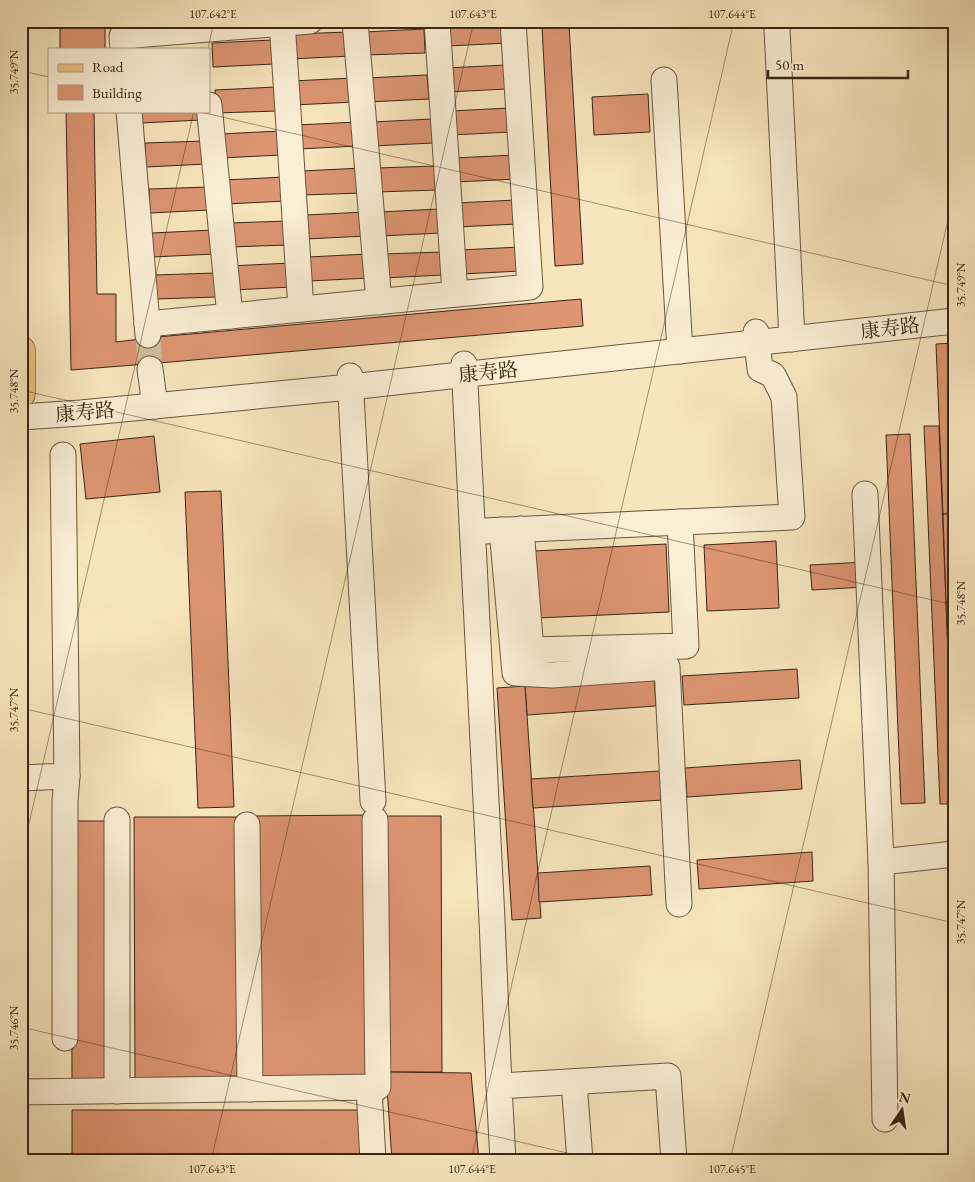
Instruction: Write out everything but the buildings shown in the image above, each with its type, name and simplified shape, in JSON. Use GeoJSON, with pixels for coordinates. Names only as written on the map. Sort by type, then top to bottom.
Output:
{"type":"FeatureCollection","features":[{"type":"Feature","properties":{"kind":"main road"},"geometry":{"type":"LineString","coordinates":[[21,350],[21,394]]}},
{"type":"Feature","properties":{"kind":"street"},"geometry":{"type":"LineString","coordinates":[[123,48],[122,36],[202,33],[282,22],[310,21]]}},
{"type":"Feature","properties":{"kind":"street"},"geometry":{"type":"LineString","coordinates":[[355,21],[379,302]]}},
{"type":"Feature","properties":{"kind":"street"},"geometry":{"type":"LineString","coordinates":[[437,21],[455,294]]}},
{"type":"Feature","properties":{"kind":"street"},"geometry":{"type":"LineString","coordinates":[[129,112],[148,329],[230,316],[530,287],[513,21]]}},
{"type":"Feature","properties":{"kind":"street"},"geometry":{"type":"LineString","coordinates":[[282,22],[301,309]]}},
{"type":"Feature","properties":{"kind":"street"},"geometry":{"type":"LineString","coordinates":[[778,29],[792,334]]}},
{"type":"Feature","properties":{"kind":"street"},"geometry":{"type":"LineString","coordinates":[[664,80],[679,346]]}},
{"type":"Feature","properties":{"kind":"street"},"geometry":{"type":"LineString","coordinates":[[210,112],[230,316]]}},
{"type":"Feature","properties":{"kind":"street","name":"康寿路"},"geometry":{"type":"LineString","coordinates":[[792,334],[954,310]]}},
{"type":"Feature","properties":{"kind":"street","name":"康寿路"},"geometry":{"type":"LineString","coordinates":[[21,406],[154,400],[465,369],[756,337],[954,321]]}},
{"type":"Feature","properties":{"kind":"street"},"geometry":{"type":"LineString","coordinates":[[472,532],[792,516],[784,397],[774,375],[760,369],[756,337]]}},
{"type":"Feature","properties":{"kind":"street"},"geometry":{"type":"LineString","coordinates":[[465,369],[503,1161]]}},
{"type":"Feature","properties":{"kind":"street"},"geometry":{"type":"LineString","coordinates":[[150,370],[154,400]]}},
{"type":"Feature","properties":{"kind":"street"},"geometry":{"type":"LineString","coordinates":[[21,1092],[378,1087],[374,811],[350,381]]}},
{"type":"Feature","properties":{"kind":"street","name":"康寿路"},"geometry":{"type":"LineString","coordinates":[[21,417],[81,414],[154,400]]}},
{"type":"Feature","properties":{"kind":"street"},"geometry":{"type":"LineString","coordinates":[[63,455],[67,776],[65,802],[65,1038]]}},
{"type":"Feature","properties":{"kind":"street"},"geometry":{"type":"LineString","coordinates":[[865,494],[880,862],[885,1118]]}},
{"type":"Feature","properties":{"kind":"street"},"geometry":{"type":"LineString","coordinates":[[511,530],[531,650],[686,646],[680,522]]}},
{"type":"Feature","properties":{"kind":"street"},"geometry":{"type":"LineString","coordinates":[[511,530],[515,673],[552,675],[667,667],[679,904]]}},
{"type":"Feature","properties":{"kind":"street"},"geometry":{"type":"LineString","coordinates":[[21,778],[67,776]]}},
{"type":"Feature","properties":{"kind":"street"},"geometry":{"type":"LineString","coordinates":[[116,1090],[118,820]]}},
{"type":"Feature","properties":{"kind":"street"},"geometry":{"type":"LineString","coordinates":[[247,825],[250,1089]]}},
{"type":"Feature","properties":{"kind":"street"},"geometry":{"type":"LineString","coordinates":[[880,862],[954,854]]}},
{"type":"Feature","properties":{"kind":"street"},"geometry":{"type":"LineString","coordinates":[[499,1086],[668,1076],[674,1161]]}},
{"type":"Feature","properties":{"kind":"street"},"geometry":{"type":"LineString","coordinates":[[574,1082],[580,1161]]}},
{"type":"Feature","properties":{"kind":"street"},"geometry":{"type":"LineString","coordinates":[[369,1087],[373,1161]]}},
{"type":"Feature","properties":{"kind":"tunnel"},"geometry":{"type":"LineString","coordinates":[[148,335],[150,369]]}}]}
